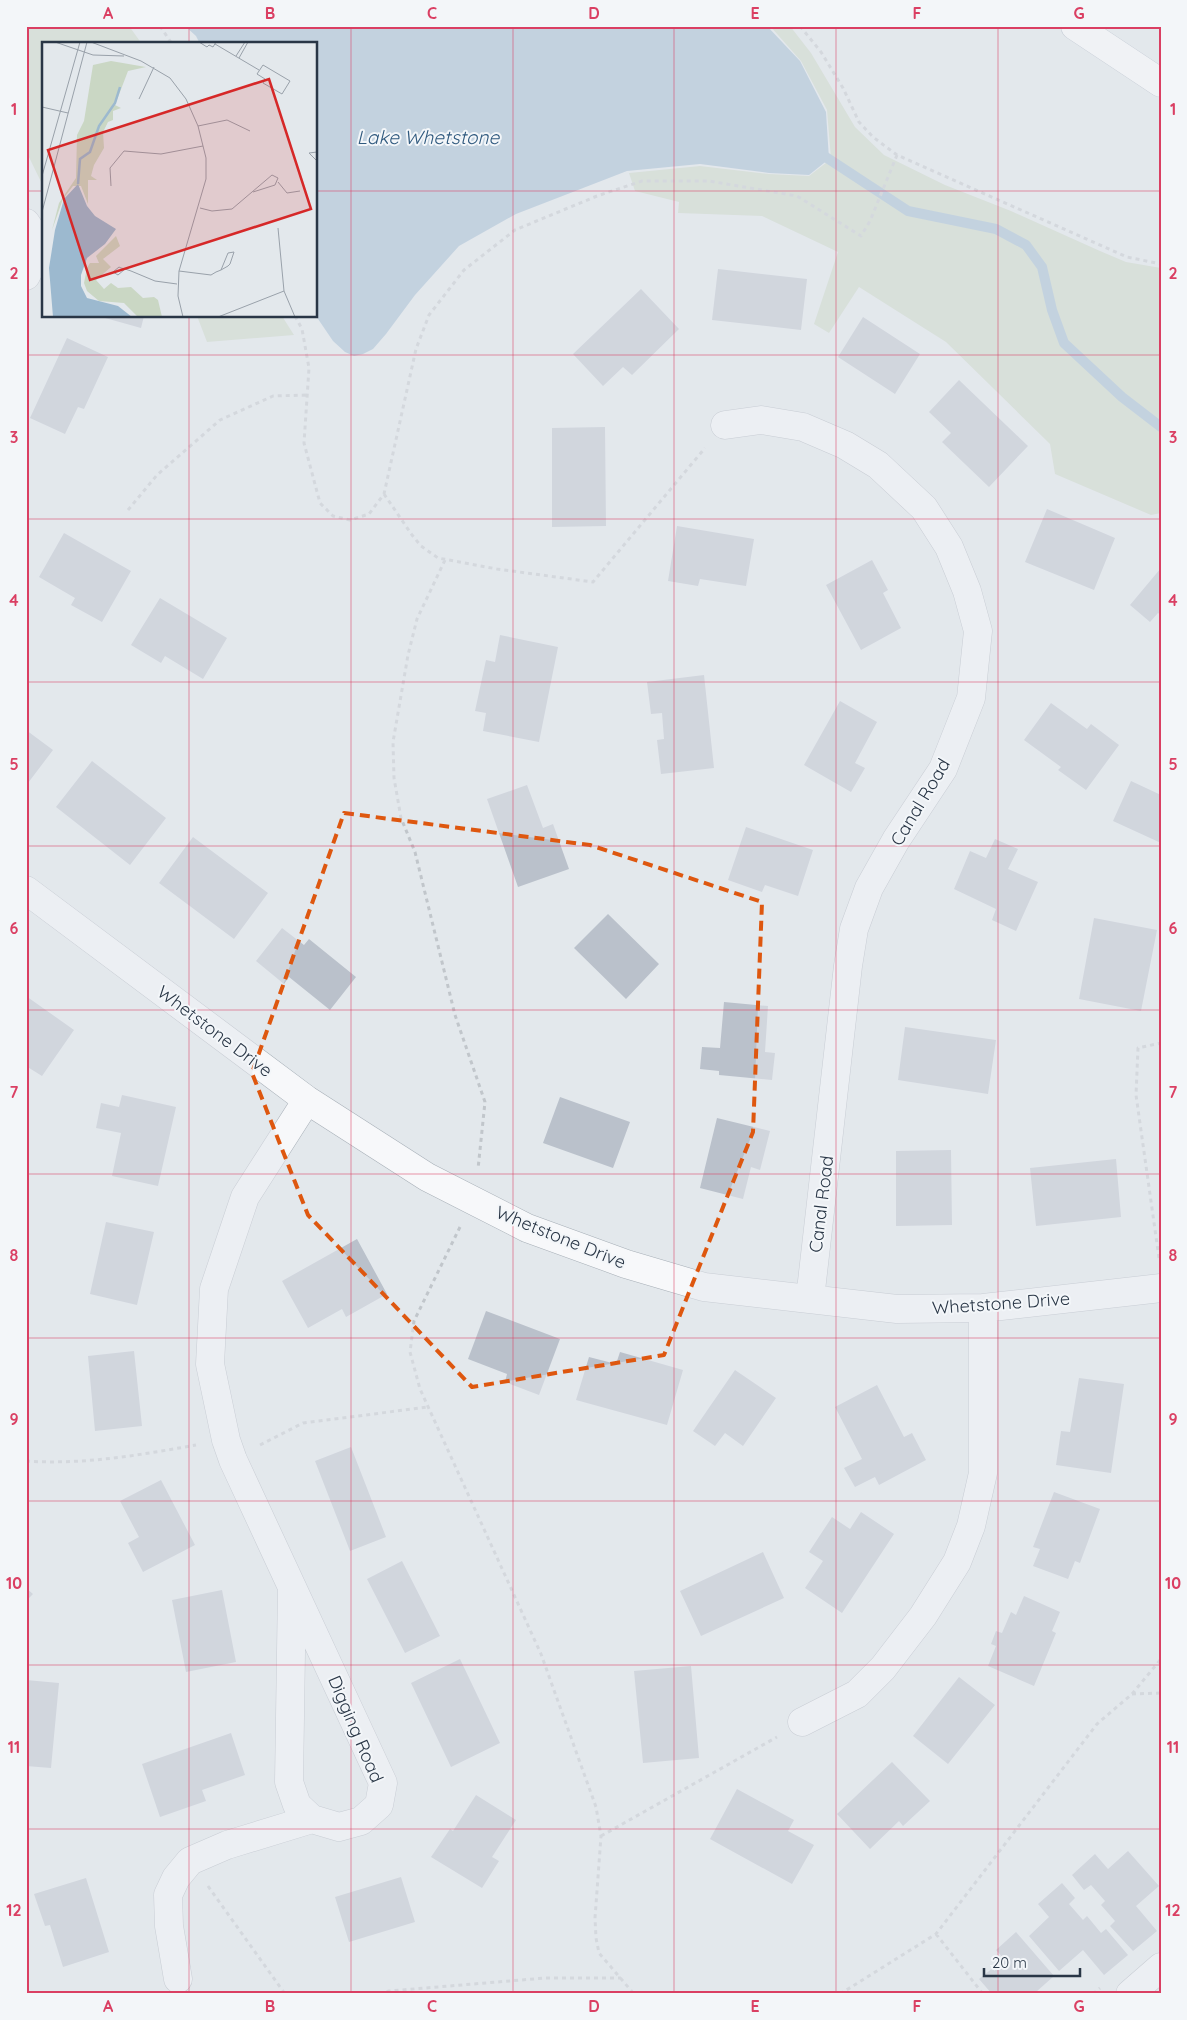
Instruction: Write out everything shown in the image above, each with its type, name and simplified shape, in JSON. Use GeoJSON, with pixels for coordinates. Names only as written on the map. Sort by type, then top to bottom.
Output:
{"type":"FeatureCollection","features":[{"type":"Feature","properties":{"kind":"main road"},"geometry":{"type":"LineString","coordinates":[[1075,26],[1161,82]]}},
{"type":"Feature","properties":{"kind":"street"},"geometry":{"type":"LineString","coordinates":[[26,223],[33,232],[34,248],[30,270],[26,276]]}},
{"type":"Feature","properties":{"kind":"street","name":"Canal Road"},"geometry":{"type":"LineString","coordinates":[[724,425],[761,420],[803,427],[845,445],[878,465],[924,508],[949,546],[967,592],[978,631],[971,698],[943,769],[896,840],[868,888],[854,929],[848,966],[810,1299]]}},
{"type":"Feature","properties":{"kind":"street","name":"Whetstone Drive"},"geometry":{"type":"LineString","coordinates":[[26,890],[307,1100],[427,1177],[527,1228],[626,1264],[704,1287],[897,1309],[983,1308],[1161,1288]]}},
{"type":"Feature","properties":{"kind":"street","name":"Digging Road"},"geometry":{"type":"LineString","coordinates":[[292,1587],[289,1782],[297,1805],[312,1819],[339,1827],[361,1821],[379,1805],[383,1783],[229,1450],[210,1364],[214,1289],[245,1197],[307,1100]]}},
{"type":"Feature","properties":{"kind":"street"},"geometry":{"type":"LineString","coordinates":[[802,1722],[857,1694],[882,1668],[923,1616],[957,1562],[971,1526],[983,1473],[983,1308]]}},
{"type":"Feature","properties":{"kind":"street"},"geometry":{"type":"LineString","coordinates":[[178,1979],[168,1926],[168,1895],[176,1878],[190,1861],[227,1845],[312,1819]]}},
{"type":"Feature","properties":{"kind":"street"},"geometry":{"type":"LineString","coordinates":[[1130,1994],[1161,1967]]}},
{"type":"Feature","properties":{"kind":"path"},"geometry":{"type":"LineString","coordinates":[[160,26],[171,42]]}},
{"type":"Feature","properties":{"kind":"path"},"geometry":{"type":"LineString","coordinates":[[800,26],[821,52],[843,88],[859,122],[873,137],[896,155],[1127,257],[1161,264]]}},
{"type":"Feature","properties":{"kind":"path"},"geometry":{"type":"LineString","coordinates":[[296,318],[302,329],[308,368],[304,443],[320,503],[333,516],[350,520],[369,514],[384,494],[416,349],[429,315],[464,270],[515,230],[598,196],[642,182],[709,182],[797,196],[861,236],[870,220],[896,155]]}},
{"type":"Feature","properties":{"kind":"path"},"geometry":{"type":"LineString","coordinates":[[128,510],[157,475],[220,420],[273,396],[307,395]]}},
{"type":"Feature","properties":{"kind":"path"},"geometry":{"type":"LineString","coordinates":[[384,494],[421,546],[438,558],[497,569],[593,582],[724,425]]}},
{"type":"Feature","properties":{"kind":"path"},"geometry":{"type":"LineString","coordinates":[[445,560],[417,619],[408,655],[393,742],[394,778],[401,818],[415,852],[455,1015],[485,1102],[481,1154],[473,1200],[414,1321],[410,1352],[420,1389],[428,1408],[541,1654],[596,1807],[601,1836],[595,1918],[599,1953],[634,1994]]}},
{"type":"Feature","properties":{"kind":"path"},"geometry":{"type":"LineString","coordinates":[[1159,1259],[1136,1094],[1138,1048],[1161,1043]]}},
{"type":"Feature","properties":{"kind":"path"},"geometry":{"type":"LineString","coordinates":[[26,1461],[93,1460],[229,1450],[303,1423],[428,1408]]}},
{"type":"Feature","properties":{"kind":"path"},"geometry":{"type":"LineString","coordinates":[[840,1994],[936,1934],[1097,1724],[1132,1694],[1161,1659]]}},
{"type":"Feature","properties":{"kind":"path"},"geometry":{"type":"LineString","coordinates":[[1132,1694],[1161,1693]]}},
{"type":"Feature","properties":{"kind":"path"},"geometry":{"type":"LineString","coordinates":[[601,1836],[802,1722]]}},
{"type":"Feature","properties":{"kind":"path"},"geometry":{"type":"LineString","coordinates":[[190,1861],[284,1994]]}},
{"type":"Feature","properties":{"kind":"path"},"geometry":{"type":"LineString","coordinates":[[936,1934],[983,1994]]}},
{"type":"Feature","properties":{"kind":"path"},"geometry":{"type":"LineString","coordinates":[[379,1994],[388,1991],[545,1978],[621,1978]]}},
{"type":"Feature","properties":{"kind":"highlighted area"},"geometry":{"type":"Polygon","coordinates":[[[344,813],[590,845],[762,902],[753,1132],[664,1355],[472,1387],[308,1215],[252,1073],[344,813]]]}},
{"type":"Feature","properties":{"kind":"green space"},"geometry":{"type":"Polygon","coordinates":[[[26,26],[129,26],[141,42],[42,42],[42,184],[26,151],[26,26]]]}},
{"type":"Feature","properties":{"kind":"green space"},"geometry":{"type":"Polygon","coordinates":[[[770,26],[790,26],[811,53],[855,127],[884,155],[945,185],[1011,211],[1126,262],[1161,268],[1161,513],[1151,515],[1055,474],[1050,444],[946,342],[859,287],[829,333],[814,324],[838,252],[762,216],[678,213],[679,202],[635,191],[629,173],[700,166],[769,174],[809,176],[831,159],[827,110],[801,61],[770,26]]]}},
{"type":"Feature","properties":{"kind":"green space"},"geometry":{"type":"Polygon","coordinates":[[[198,318],[283,318],[294,335],[207,342],[198,318]]]}},
{"type":"Feature","properties":{"kind":"water","name":"Lake Whetstone"},"geometry":{"type":"Polygon","coordinates":[[[185,26],[767,26],[800,61],[826,112],[829,159],[809,175],[769,173],[700,164],[627,171],[516,214],[459,246],[415,295],[373,349],[354,356],[345,352],[333,341],[317,318],[318,42],[199,42],[196,36],[185,26]]]}},
{"type":"Feature","properties":{"kind":"building"},"geometry":{"type":"Polygon","coordinates":[[[718,269],[807,279],[801,330],[712,320],[718,269]]]}},
{"type":"Feature","properties":{"kind":"building"},"geometry":{"type":"Polygon","coordinates":[[[641,289],[679,329],[632,375],[623,367],[603,386],[573,354],[641,289]]]}},
{"type":"Feature","properties":{"kind":"building"},"geometry":{"type":"Polygon","coordinates":[[[863,317],[920,354],[895,394],[838,357],[863,317]]]}},
{"type":"Feature","properties":{"kind":"building"},"geometry":{"type":"Polygon","coordinates":[[[105,318],[144,318],[141,328],[105,318]]]}},
{"type":"Feature","properties":{"kind":"building"},"geometry":{"type":"Polygon","coordinates":[[[67,338],[108,357],[84,409],[78,407],[65,434],[30,418],[67,338]]]}},
{"type":"Feature","properties":{"kind":"building"},"geometry":{"type":"Polygon","coordinates":[[[959,380],[1028,446],[989,487],[942,442],[951,433],[929,412],[959,380]]]}},
{"type":"Feature","properties":{"kind":"building"},"geometry":{"type":"Polygon","coordinates":[[[605,427],[606,526],[552,527],[552,428],[605,427]]]}},
{"type":"Feature","properties":{"kind":"building"},"geometry":{"type":"Polygon","coordinates":[[[1047,509],[1115,538],[1094,590],[1025,562],[1047,509]]]}},
{"type":"Feature","properties":{"kind":"building"},"geometry":{"type":"Polygon","coordinates":[[[677,526],[754,539],[746,586],[700,579],[698,586],[668,581],[677,526]]]}},
{"type":"Feature","properties":{"kind":"building"},"geometry":{"type":"Polygon","coordinates":[[[64,533],[131,571],[102,622],[71,605],[75,598],[39,577],[64,533]]]}},
{"type":"Feature","properties":{"kind":"building"},"geometry":{"type":"Polygon","coordinates":[[[872,560],[888,590],[883,593],[901,628],[861,650],[826,585],[872,560]]]}},
{"type":"Feature","properties":{"kind":"building"},"geometry":{"type":"Polygon","coordinates":[[[1161,568],[1161,615],[1158,613],[1150,622],[1130,605],[1161,568]]]}},
{"type":"Feature","properties":{"kind":"building"},"geometry":{"type":"Polygon","coordinates":[[[160,598],[227,638],[203,679],[165,656],[161,663],[131,645],[160,598]]]}},
{"type":"Feature","properties":{"kind":"building"},"geometry":{"type":"Polygon","coordinates":[[[500,635],[558,647],[539,742],[483,731],[486,713],[475,711],[486,660],[495,662],[500,635]]]}},
{"type":"Feature","properties":{"kind":"building"},"geometry":{"type":"Polygon","coordinates":[[[704,675],[714,768],[661,774],[657,740],[664,739],[662,713],[651,714],[647,682],[704,675]]]}},
{"type":"Feature","properties":{"kind":"building"},"geometry":{"type":"Polygon","coordinates":[[[840,701],[877,722],[855,763],[865,768],[851,792],[804,765],[840,701]]]}},
{"type":"Feature","properties":{"kind":"building"},"geometry":{"type":"Polygon","coordinates":[[[1051,703],[1087,729],[1091,724],[1119,745],[1086,790],[1058,770],[1061,767],[1024,740],[1051,703]]]}},
{"type":"Feature","properties":{"kind":"building"},"geometry":{"type":"Polygon","coordinates":[[[26,730],[53,750],[28,783],[26,782],[26,730]]]}},
{"type":"Feature","properties":{"kind":"building"},"geometry":{"type":"Polygon","coordinates":[[[92,761],[166,818],[130,865],[56,807],[92,761]]]}},
{"type":"Feature","properties":{"kind":"building"},"geometry":{"type":"Polygon","coordinates":[[[1131,781],[1161,795],[1161,843],[1113,821],[1131,781]]]}},
{"type":"Feature","properties":{"kind":"building"},"geometry":{"type":"Polygon","coordinates":[[[527,785],[543,828],[553,824],[569,869],[518,887],[487,799],[527,785]]]}},
{"type":"Feature","properties":{"kind":"building"},"geometry":{"type":"Polygon","coordinates":[[[746,827],[813,850],[798,896],[765,885],[762,892],[728,880],[746,827]]]}},
{"type":"Feature","properties":{"kind":"building"},"geometry":{"type":"Polygon","coordinates":[[[193,837],[268,893],[234,939],[159,883],[193,837]]]}},
{"type":"Feature","properties":{"kind":"building"},"geometry":{"type":"Polygon","coordinates":[[[995,839],[1018,849],[1008,869],[1038,882],[1016,931],[992,920],[996,909],[954,889],[970,851],[986,858],[995,839]]]}},
{"type":"Feature","properties":{"kind":"building"},"geometry":{"type":"Polygon","coordinates":[[[608,914],[659,964],[626,999],[574,948],[608,914]]]}},
{"type":"Feature","properties":{"kind":"building"},"geometry":{"type":"Polygon","coordinates":[[[1094,918],[1157,930],[1141,1011],[1079,999],[1094,918]]]}},
{"type":"Feature","properties":{"kind":"building"},"geometry":{"type":"Polygon","coordinates":[[[282,928],[304,945],[309,939],[356,977],[330,1010],[289,977],[284,984],[256,961],[282,928]]]}},
{"type":"Feature","properties":{"kind":"building"},"geometry":{"type":"Polygon","coordinates":[[[26,996],[74,1030],[42,1076],[26,1066],[26,996]]]}},
{"type":"Feature","properties":{"kind":"building"},"geometry":{"type":"Polygon","coordinates":[[[724,1002],[768,1006],[765,1052],[775,1053],[772,1080],[719,1075],[719,1071],[700,1069],[702,1047],[720,1048],[724,1002]]]}},
{"type":"Feature","properties":{"kind":"building"},"geometry":{"type":"Polygon","coordinates":[[[905,1027],[996,1040],[988,1094],[898,1080],[905,1027]]]}},
{"type":"Feature","properties":{"kind":"building"},"geometry":{"type":"Polygon","coordinates":[[[122,1095],[176,1107],[158,1186],[112,1176],[121,1133],[96,1128],[101,1103],[119,1107],[122,1095]]]}},
{"type":"Feature","properties":{"kind":"building"},"geometry":{"type":"Polygon","coordinates":[[[560,1097],[630,1122],[613,1168],[543,1143],[560,1097]]]}},
{"type":"Feature","properties":{"kind":"building"},"geometry":{"type":"Polygon","coordinates":[[[717,1118],[770,1131],[760,1170],[751,1167],[743,1199],[700,1188],[717,1118]]]}},
{"type":"Feature","properties":{"kind":"building"},"geometry":{"type":"Polygon","coordinates":[[[951,1150],[952,1225],[896,1226],[896,1151],[951,1150]]]}},
{"type":"Feature","properties":{"kind":"building"},"geometry":{"type":"Polygon","coordinates":[[[1116,1159],[1121,1217],[1036,1226],[1030,1168],[1116,1159]]]}},
{"type":"Feature","properties":{"kind":"building"},"geometry":{"type":"Polygon","coordinates":[[[106,1222],[154,1232],[137,1305],[90,1294],[106,1222]]]}},
{"type":"Feature","properties":{"kind":"building"},"geometry":{"type":"Polygon","coordinates":[[[357,1239],[387,1294],[346,1317],[342,1309],[308,1328],[282,1281],[357,1239]]]}},
{"type":"Feature","properties":{"kind":"building"},"geometry":{"type":"Polygon","coordinates":[[[486,1311],[560,1339],[539,1395],[505,1382],[507,1374],[468,1359],[486,1311]]]}},
{"type":"Feature","properties":{"kind":"building"},"geometry":{"type":"Polygon","coordinates":[[[134,1351],[142,1426],[95,1431],[88,1356],[134,1351]]]}},
{"type":"Feature","properties":{"kind":"building"},"geometry":{"type":"Polygon","coordinates":[[[620,1352],[683,1370],[667,1425],[576,1400],[589,1357],[616,1364],[620,1352]]]}},
{"type":"Feature","properties":{"kind":"building"},"geometry":{"type":"Polygon","coordinates":[[[735,1370],[776,1398],[743,1446],[725,1433],[715,1446],[693,1431],[735,1370]]]}},
{"type":"Feature","properties":{"kind":"building"},"geometry":{"type":"Polygon","coordinates":[[[1079,1378],[1124,1384],[1111,1473],[1056,1465],[1061,1431],[1070,1432],[1079,1378]]]}},
{"type":"Feature","properties":{"kind":"building"},"geometry":{"type":"Polygon","coordinates":[[[877,1385],[904,1437],[912,1433],[926,1460],[879,1485],[875,1477],[855,1487],[844,1468],[862,1459],[835,1407],[877,1385]]]}},
{"type":"Feature","properties":{"kind":"building"},"geometry":{"type":"Polygon","coordinates":[[[351,1447],[386,1537],[350,1551],[315,1461],[351,1447]]]}},
{"type":"Feature","properties":{"kind":"building"},"geometry":{"type":"Polygon","coordinates":[[[161,1480],[195,1545],[143,1572],[128,1543],[139,1537],[120,1501],[161,1480]]]}},
{"type":"Feature","properties":{"kind":"building"},"geometry":{"type":"Polygon","coordinates":[[[1054,1492],[1100,1509],[1080,1563],[1075,1561],[1068,1579],[1033,1566],[1040,1549],[1033,1547],[1054,1492]]]}},
{"type":"Feature","properties":{"kind":"building"},"geometry":{"type":"Polygon","coordinates":[[[861,1512],[894,1534],[842,1613],[805,1588],[823,1561],[809,1552],[832,1517],[850,1529],[861,1512]]]}},
{"type":"Feature","properties":{"kind":"building"},"geometry":{"type":"Polygon","coordinates":[[[763,1552],[784,1598],[701,1636],[680,1591],[763,1552]]]}},
{"type":"Feature","properties":{"kind":"building"},"geometry":{"type":"Polygon","coordinates":[[[402,1561],[440,1636],[405,1653],[367,1579],[402,1561]]]}},
{"type":"Feature","properties":{"kind":"building"},"geometry":{"type":"Polygon","coordinates":[[[26,1588],[33,1594],[26,1601],[26,1588]]]}},
{"type":"Feature","properties":{"kind":"building"},"geometry":{"type":"Polygon","coordinates":[[[222,1590],[236,1662],[186,1672],[172,1600],[222,1590]]]}},
{"type":"Feature","properties":{"kind":"building"},"geometry":{"type":"Polygon","coordinates":[[[1024,1596],[1060,1612],[1052,1631],[1056,1633],[1034,1686],[988,1666],[996,1646],[991,1644],[996,1631],[1002,1633],[1011,1612],[1016,1615],[1024,1596]]]}},
{"type":"Feature","properties":{"kind":"building"},"geometry":{"type":"Polygon","coordinates":[[[460,1659],[500,1743],[451,1767],[411,1683],[460,1659]]]}},
{"type":"Feature","properties":{"kind":"building"},"geometry":{"type":"Polygon","coordinates":[[[691,1666],[699,1758],[643,1763],[634,1671],[691,1666]]]}},
{"type":"Feature","properties":{"kind":"building"},"geometry":{"type":"Polygon","coordinates":[[[959,1677],[995,1705],[948,1764],[913,1736],[959,1677]]]}},
{"type":"Feature","properties":{"kind":"building"},"geometry":{"type":"Polygon","coordinates":[[[26,1680],[59,1683],[51,1768],[26,1766],[26,1680]]]}},
{"type":"Feature","properties":{"kind":"building"},"geometry":{"type":"Polygon","coordinates":[[[231,1733],[245,1775],[202,1790],[206,1801],[160,1817],[142,1764],[231,1733]]]}},
{"type":"Feature","properties":{"kind":"building"},"geometry":{"type":"Polygon","coordinates":[[[892,1762],[930,1801],[903,1826],[899,1821],[870,1849],[837,1814],[892,1762]]]}},
{"type":"Feature","properties":{"kind":"building"},"geometry":{"type":"Polygon","coordinates":[[[737,1789],[794,1820],[788,1831],[814,1845],[792,1884],[710,1839],[737,1789]]]}},
{"type":"Feature","properties":{"kind":"building"},"geometry":{"type":"Polygon","coordinates":[[[476,1795],[516,1820],[492,1857],[499,1861],[482,1888],[431,1857],[450,1829],[453,1831],[476,1795]]]}},
{"type":"Feature","properties":{"kind":"building"},"geometry":{"type":"Polygon","coordinates":[[[1128,1851],[1159,1886],[1136,1906],[1157,1931],[1133,1951],[1110,1926],[1115,1921],[1101,1905],[1105,1901],[1091,1885],[1084,1890],[1072,1875],[1095,1854],[1108,1869],[1128,1851]]]}},
{"type":"Feature","properties":{"kind":"building"},"geometry":{"type":"Polygon","coordinates":[[[401,1877],[415,1922],[349,1942],[335,1897],[401,1877]]]}},
{"type":"Feature","properties":{"kind":"building"},"geometry":{"type":"Polygon","coordinates":[[[86,1878],[109,1952],[63,1967],[50,1925],[45,1926],[34,1894],[86,1878]]]}},
{"type":"Feature","properties":{"kind":"building"},"geometry":{"type":"Polygon","coordinates":[[[1062,1883],[1075,1898],[1069,1904],[1083,1920],[1087,1916],[1101,1933],[1106,1929],[1128,1955],[1104,1975],[1083,1950],[1059,1971],[1029,1936],[1049,1917],[1038,1904],[1062,1883]]]}},
{"type":"Feature","properties":{"kind":"building"},"geometry":{"type":"Polygon","coordinates":[[[1016,1932],[1054,1976],[1036,1992],[1038,1994],[992,1994],[979,1979],[1004,1959],[996,1950],[1016,1932]]]}},
{"type":"Feature","properties":{"kind":"waterway"},"geometry":{"type":"LineString","coordinates":[[818,152],[908,211],[996,229],[1026,245],[1042,267],[1052,310],[1064,343],[1122,397],[1161,427]]}}]}
